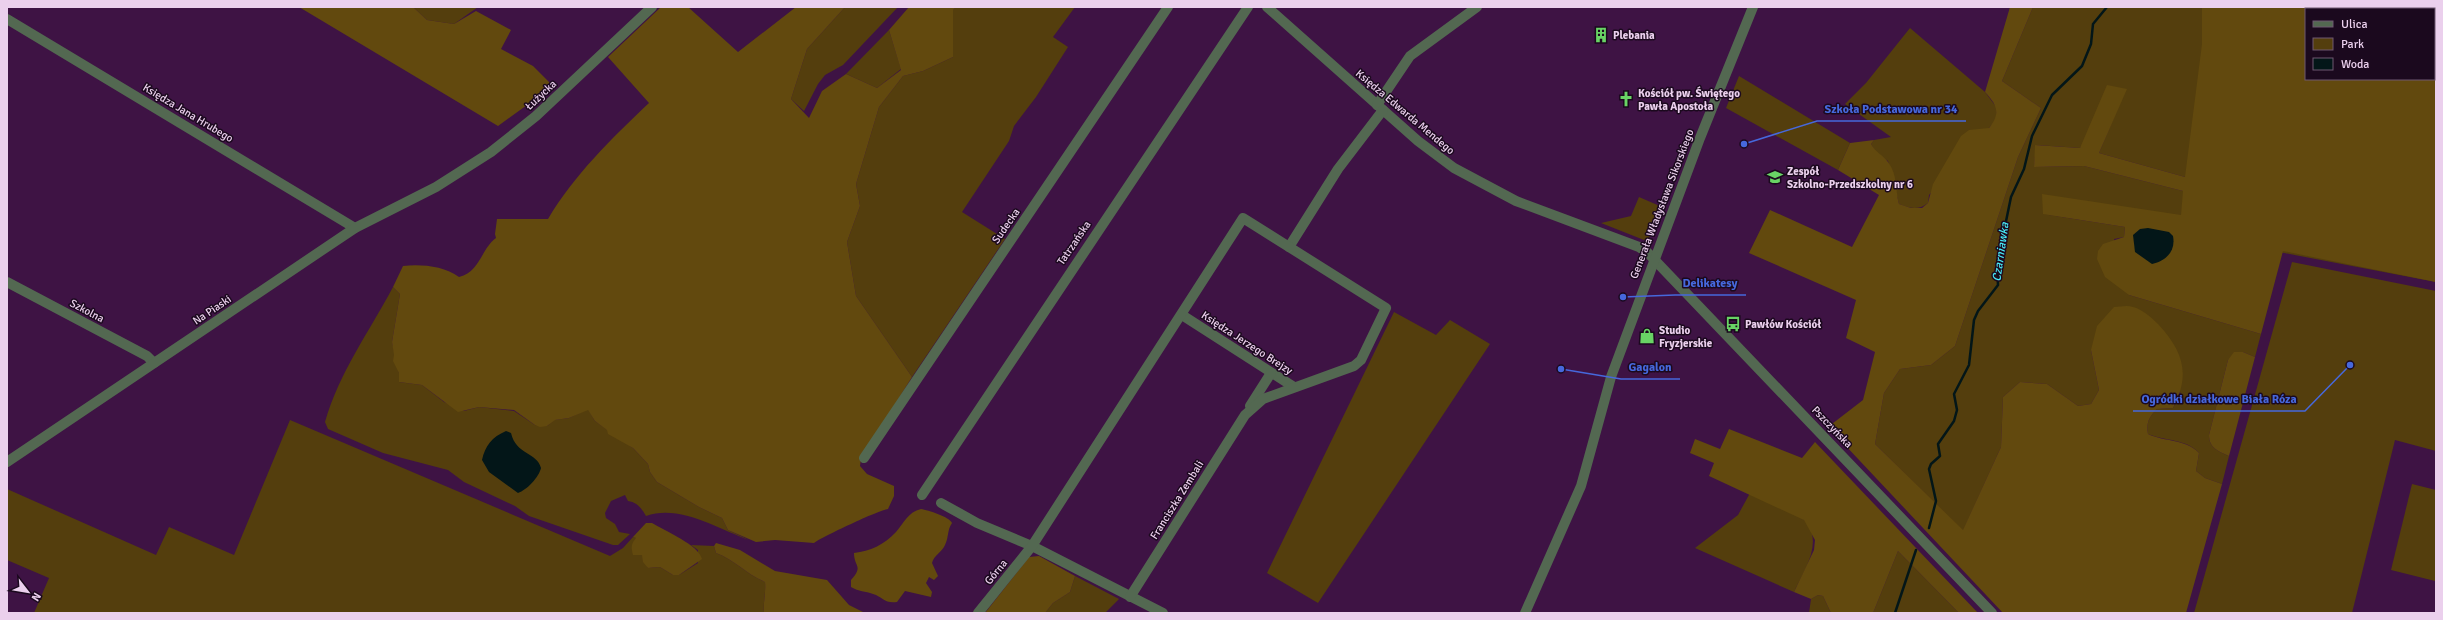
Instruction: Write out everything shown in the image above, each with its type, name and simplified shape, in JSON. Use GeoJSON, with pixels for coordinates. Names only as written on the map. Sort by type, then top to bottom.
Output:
{"type":"FeatureCollection","features":[{"type":"Feature","properties":{"kind":"street","name":"Łużycka"},"geometry":{"type":"LineString","coordinates":[[436,187],[513,136],[652,7]]}},
{"type":"Feature","properties":{"kind":"street","name":"Sudecka"},"geometry":{"type":"LineString","coordinates":[[864,458],[1168,7]]}},
{"type":"Feature","properties":{"kind":"street","name":"Tatrzańska"},"geometry":{"type":"LineString","coordinates":[[922,495],[1248,7]]}},
{"type":"Feature","properties":{"kind":"street","name":"Księdza Edwarda Mendego"},"geometry":{"type":"LineString","coordinates":[[1267,7],[1432,152],[1482,184],[1516,201],[1639,247],[1654,258]]}},
{"type":"Feature","properties":{"kind":"street"},"geometry":{"type":"LineString","coordinates":[[1289,247],[1338,169],[1380,107],[1410,56],[1419,47],[1477,7]]}},
{"type":"Feature","properties":{"kind":"street","name":"Generała Władysława Sikorskiego"},"geometry":{"type":"LineString","coordinates":[[1525,613],[1581,486],[1605,393],[1654,258],[1719,88],[1753,7]]}},
{"type":"Feature","properties":{"kind":"street","name":"Księdza Jana Hrubego"},"geometry":{"type":"LineString","coordinates":[[7,19],[355,228]]}},
{"type":"Feature","properties":{"kind":"street","name":"Na Piaski"},"geometry":{"type":"LineString","coordinates":[[7,462],[355,228],[436,187]]}},
{"type":"Feature","properties":{"kind":"street","name":"Księdza Jerzego Brejzy"},"geometry":{"type":"LineString","coordinates":[[1032,546],[1243,218],[1386,308],[1361,360],[1354,366],[1294,387],[1182,315]]}},
{"type":"Feature","properties":{"kind":"street","name":"Pszczyńska"},"geometry":{"type":"LineString","coordinates":[[1654,258],[1992,613]]}},
{"type":"Feature","properties":{"kind":"street","name":"Szkolna"},"geometry":{"type":"LineString","coordinates":[[7,282],[147,356],[154,363]]}},
{"type":"Feature","properties":{"kind":"street","name":"Franciszka Zembali"},"geometry":{"type":"LineString","coordinates":[[1130,597],[1271,373]]}},
{"type":"Feature","properties":{"kind":"street","name":"Franciszka Zembali"},"geometry":{"type":"LineString","coordinates":[[1245,415],[1264,399],[1294,387]]}},
{"type":"Feature","properties":{"kind":"street"},"geometry":{"type":"LineString","coordinates":[[941,503],[977,523],[1032,546],[1162,613]]}},
{"type":"Feature","properties":{"kind":"street","name":"Górna"},"geometry":{"type":"LineString","coordinates":[[978,613],[1032,546]]}},
{"type":"Feature","properties":{"kind":"green space"},"geometry":{"type":"Polygon","coordinates":[[[413,7],[478,7],[454,24],[427,20],[413,7]]]}},
{"type":"Feature","properties":{"kind":"green space"},"geometry":{"type":"Polygon","coordinates":[[[845,7],[898,7],[843,65],[825,75],[818,84],[804,111],[791,99],[807,49],[845,7]]]}},
{"type":"Feature","properties":{"kind":"green space"},"geometry":{"type":"Polygon","coordinates":[[[956,7],[1075,7],[1053,37],[1068,47],[1036,97],[1014,126],[1009,141],[962,212],[1005,239],[912,377],[856,296],[847,242],[860,206],[856,184],[879,107],[903,76],[923,71],[953,57],[953,10],[956,7]]]}},
{"type":"Feature","properties":{"kind":"green space"},"geometry":{"type":"Polygon","coordinates":[[[2033,7],[2436,7],[2436,282],[2190,235],[2043,214],[2125,227],[2124,237],[2114,239],[2129,295],[2261,334],[2255,357],[2243,352],[2228,360],[2209,435],[2212,446],[2218,451],[2229,456],[2222,484],[2205,478],[2196,471],[2199,453],[2194,448],[2182,443],[2148,434],[2147,427],[2152,415],[2157,409],[2173,408],[2181,393],[2091,350],[2099,390],[2091,404],[2078,406],[2047,384],[2020,382],[2003,397],[2001,447],[1963,531],[1875,444],[1884,393],[1900,369],[1931,365],[1955,346],[2018,157],[2041,108],[2002,81],[2033,7]],[[2126,89],[2080,148],[2036,145],[2034,167],[2084,166],[2183,191],[2185,177],[2099,153],[2126,89]]]}},
{"type":"Feature","properties":{"kind":"green space"},"geometry":{"type":"Polygon","coordinates":[[[1910,28],[1985,92],[1997,108],[1996,120],[1929,195],[1928,203],[1917,208],[1906,207],[1899,204],[1888,161],[1876,153],[1871,144],[1874,140],[1891,137],[1845,104],[1866,83],[1910,28]]]}},
{"type":"Feature","properties":{"kind":"green space"},"geometry":{"type":"Polygon","coordinates":[[[889,30],[901,69],[877,88],[846,74],[889,30]]]}},
{"type":"Feature","properties":{"kind":"green space"},"geometry":{"type":"Polygon","coordinates":[[[1739,76],[1850,143],[1838,170],[1726,108],[1739,76]]]}},
{"type":"Feature","properties":{"kind":"green space"},"geometry":{"type":"Polygon","coordinates":[[[1639,197],[1662,207],[1649,238],[1644,240],[1601,223],[1631,216],[1639,197]]]}},
{"type":"Feature","properties":{"kind":"green space"},"geometry":{"type":"Polygon","coordinates":[[[2292,262],[2436,291],[2436,451],[2395,440],[2352,613],[2194,613],[2292,262]]]}},
{"type":"Feature","properties":{"kind":"green space"},"geometry":{"type":"Polygon","coordinates":[[[393,287],[400,294],[392,342],[399,373],[399,382],[422,385],[444,402],[464,411],[479,407],[514,411],[535,425],[547,426],[554,420],[569,418],[588,409],[595,421],[633,448],[648,464],[650,472],[657,482],[699,507],[722,518],[728,530],[749,540],[712,524],[685,515],[659,513],[646,516],[637,504],[628,501],[625,495],[611,501],[605,513],[606,518],[615,524],[619,532],[630,534],[618,545],[613,545],[529,516],[515,506],[464,482],[448,470],[383,453],[328,429],[325,422],[338,387],[355,353],[393,287]]]}},
{"type":"Feature","properties":{"kind":"green space"},"geometry":{"type":"Polygon","coordinates":[[[1394,312],[1436,335],[1450,320],[1490,344],[1318,603],[1267,573],[1394,312]]]}},
{"type":"Feature","properties":{"kind":"green space"},"geometry":{"type":"Polygon","coordinates":[[[290,420],[610,556],[623,548],[633,537],[637,538],[648,568],[660,567],[673,575],[679,575],[698,563],[698,550],[691,545],[714,546],[716,553],[729,559],[758,579],[765,582],[764,613],[34,613],[49,578],[7,560],[7,489],[156,555],[169,527],[234,555],[290,420]]]}},
{"type":"Feature","properties":{"kind":"green space"},"geometry":{"type":"Polygon","coordinates":[[[2412,484],[2436,490],[2435,581],[2391,570],[2412,484]]]}},
{"type":"Feature","properties":{"kind":"green space"},"geometry":{"type":"Polygon","coordinates":[[[1750,493],[1799,515],[1807,524],[1812,533],[1812,552],[1804,573],[1794,592],[1695,548],[1738,515],[1750,493]]]}},
{"type":"Feature","properties":{"kind":"green space"},"geometry":{"type":"Polygon","coordinates":[[[1898,551],[1959,613],[1873,613],[1898,551]]]}},
{"type":"Feature","properties":{"kind":"green space"},"geometry":{"type":"Polygon","coordinates":[[[1075,576],[1119,599],[1105,613],[1045,613],[1053,603],[1070,592],[1075,576]]]}},
{"type":"Feature","properties":{"kind":"green space"},"geometry":{"type":"Polygon","coordinates":[[[1818,595],[1823,596],[1831,613],[1809,613],[1811,599],[1818,595]]]}},
{"type":"Feature","properties":{"kind":"shaded area"},"geometry":{"type":"Polygon","coordinates":[[[299,7],[413,7],[427,20],[454,24],[476,11],[511,30],[501,49],[533,66],[551,84],[534,100],[498,126],[299,7]]]}},
{"type":"Feature","properties":{"kind":"shaded area"},"geometry":{"type":"Polygon","coordinates":[[[661,7],[688,7],[738,52],[796,7],[845,7],[807,49],[791,99],[809,118],[822,91],[846,74],[877,88],[901,70],[889,30],[909,7],[956,7],[953,10],[953,57],[923,71],[903,76],[879,107],[856,184],[860,206],[847,242],[856,296],[912,377],[861,459],[860,466],[867,474],[894,486],[894,496],[888,509],[851,524],[814,543],[775,540],[756,542],[728,530],[722,518],[699,507],[657,482],[650,472],[648,464],[633,448],[608,434],[607,430],[595,421],[588,410],[569,418],[555,420],[547,426],[540,427],[514,410],[479,407],[458,412],[422,385],[399,382],[399,373],[393,361],[394,355],[392,342],[400,294],[393,287],[403,266],[417,265],[439,268],[459,277],[472,270],[496,238],[495,234],[497,219],[548,219],[570,187],[594,158],[649,103],[608,57],[661,7]]]}},
{"type":"Feature","properties":{"kind":"shaded area"},"geometry":{"type":"Polygon","coordinates":[[[2010,7],[2033,7],[2002,81],[2041,108],[2018,157],[1955,346],[1931,365],[1900,369],[1884,393],[1875,444],[1963,530],[2001,447],[2003,397],[2020,382],[2047,384],[2078,406],[2091,404],[2099,390],[2091,350],[2097,326],[2114,307],[2128,306],[2140,310],[2158,324],[2167,334],[2182,363],[2183,374],[2179,396],[2173,408],[2157,409],[2149,420],[2147,427],[2148,434],[2182,443],[2194,448],[2199,453],[2196,471],[2205,478],[2222,484],[2186,613],[2003,613],[1828,427],[1863,400],[1875,352],[1846,338],[1856,300],[1749,253],[1770,210],[1852,247],[1879,195],[1838,170],[1850,143],[1874,140],[1871,144],[1875,150],[1888,162],[1895,177],[1899,204],[1911,208],[1922,208],[1928,203],[1933,184],[1961,136],[1969,130],[1989,128],[1993,123],[1996,113],[1995,105],[1985,92],[2010,7]]]}},
{"type":"Feature","properties":{"kind":"shaded area"},"geometry":{"type":"Polygon","coordinates":[[[2202,7],[2436,7],[2436,282],[2283,251],[2261,334],[2129,295],[2105,277],[2097,259],[2098,251],[2103,244],[2124,237],[2125,227],[2043,214],[2042,194],[2181,215],[2183,191],[2084,166],[2034,167],[2035,145],[2080,148],[2107,85],[2127,89],[2099,153],[2185,177],[2202,44],[2202,7]]]}},
{"type":"Feature","properties":{"kind":"shaded area"},"geometry":{"type":"Polygon","coordinates":[[[2234,352],[2243,352],[2255,357],[2229,456],[2218,451],[2212,446],[2209,435],[2228,360],[2234,352]]]}},
{"type":"Feature","properties":{"kind":"shaded area"},"geometry":{"type":"Polygon","coordinates":[[[1729,429],[1802,458],[1815,442],[1978,613],[1959,613],[1898,551],[1873,613],[1831,613],[1823,596],[1818,595],[1811,599],[1794,592],[1814,550],[1815,540],[1804,520],[1709,476],[1714,463],[1690,453],[1695,439],[1720,449],[1729,429]]]}},
{"type":"Feature","properties":{"kind":"shaded area"},"geometry":{"type":"Polygon","coordinates":[[[921,509],[943,516],[952,523],[949,528],[945,545],[934,558],[932,563],[938,576],[934,580],[929,577],[926,583],[932,592],[931,597],[905,591],[897,602],[890,602],[876,595],[851,587],[851,580],[858,569],[854,558],[854,553],[866,551],[882,544],[896,532],[909,515],[921,509]]]}},
{"type":"Feature","properties":{"kind":"shaded area"},"geometry":{"type":"Polygon","coordinates":[[[646,523],[652,523],[681,539],[695,549],[700,554],[702,559],[679,575],[673,575],[660,567],[648,568],[643,562],[642,555],[633,555],[632,548],[632,544],[636,538],[633,537],[646,523]]]}},
{"type":"Feature","properties":{"kind":"shaded area"},"geometry":{"type":"Polygon","coordinates":[[[716,543],[740,550],[775,571],[827,580],[849,605],[865,613],[764,613],[765,582],[758,579],[729,559],[716,553],[714,546],[716,543]]]}},
{"type":"Feature","properties":{"kind":"shaded area"},"geometry":{"type":"Polygon","coordinates":[[[1039,556],[1075,576],[1070,592],[1053,603],[1045,613],[985,613],[1029,557],[1039,556]]]}},
{"type":"Feature","properties":{"kind":"water"},"geometry":{"type":"Polygon","coordinates":[[[2148,228],[2169,232],[2173,236],[2174,241],[2171,251],[2166,258],[2152,264],[2135,252],[2133,235],[2140,229],[2148,228]]]}},
{"type":"Feature","properties":{"kind":"water"},"geometry":{"type":"Polygon","coordinates":[[[506,431],[511,433],[517,446],[535,459],[541,468],[540,472],[532,483],[518,493],[489,472],[482,460],[485,450],[490,442],[506,431]]]}},
{"type":"Feature","properties":{"kind":"waterway","name":"Czarniawka"},"geometry":{"type":"LineString","coordinates":[[1929,528],[1936,501],[1929,469],[1931,464],[1940,456],[1938,444],[1954,421],[1957,410],[1954,394],[1969,365],[1974,320],[1978,311],[1998,285],[1997,265],[2011,197],[2024,169],[2032,136],[2052,95],[2082,66],[2091,44],[2093,24],[2107,7]]}},
{"type":"Feature","properties":{"kind":"waterway","name":"Czarniawka"},"geometry":{"type":"LineString","coordinates":[[1895,613],[1916,550]]}},
{"type":"Feature","properties":{"kind":"place","name":"Plebania"},"geometry":{"type":"Point","coordinates":[1601,35]}},
{"type":"Feature","properties":{"kind":"place","name":"Kościół pw. Świętego Pawła Apostoła"},"geometry":{"type":"Point","coordinates":[1626,99]}},
{"type":"Feature","properties":{"kind":"place","name":"Szkoła Podstawowa nr 34"},"geometry":{"type":"Point","coordinates":[1744,144]}},
{"type":"Feature","properties":{"kind":"place","name":"Zespół Szkolno-Przedszkolny nr 6"},"geometry":{"type":"Point","coordinates":[1775,177]}},
{"type":"Feature","properties":{"kind":"place","name":"Delikatesy"},"geometry":{"type":"Point","coordinates":[1623,297]}},
{"type":"Feature","properties":{"kind":"place","name":"Pawłów Kościół"},"geometry":{"type":"Point","coordinates":[1733,324]}},
{"type":"Feature","properties":{"kind":"place","name":"Studio Fryzjerskie"},"geometry":{"type":"Point","coordinates":[1647,336]}},
{"type":"Feature","properties":{"kind":"place","name":"Ogródki działkowe Biała Róza"},"geometry":{"type":"Point","coordinates":[2350,365]}},
{"type":"Feature","properties":{"kind":"place","name":"Gagalon"},"geometry":{"type":"Point","coordinates":[1561,369]}}]}
